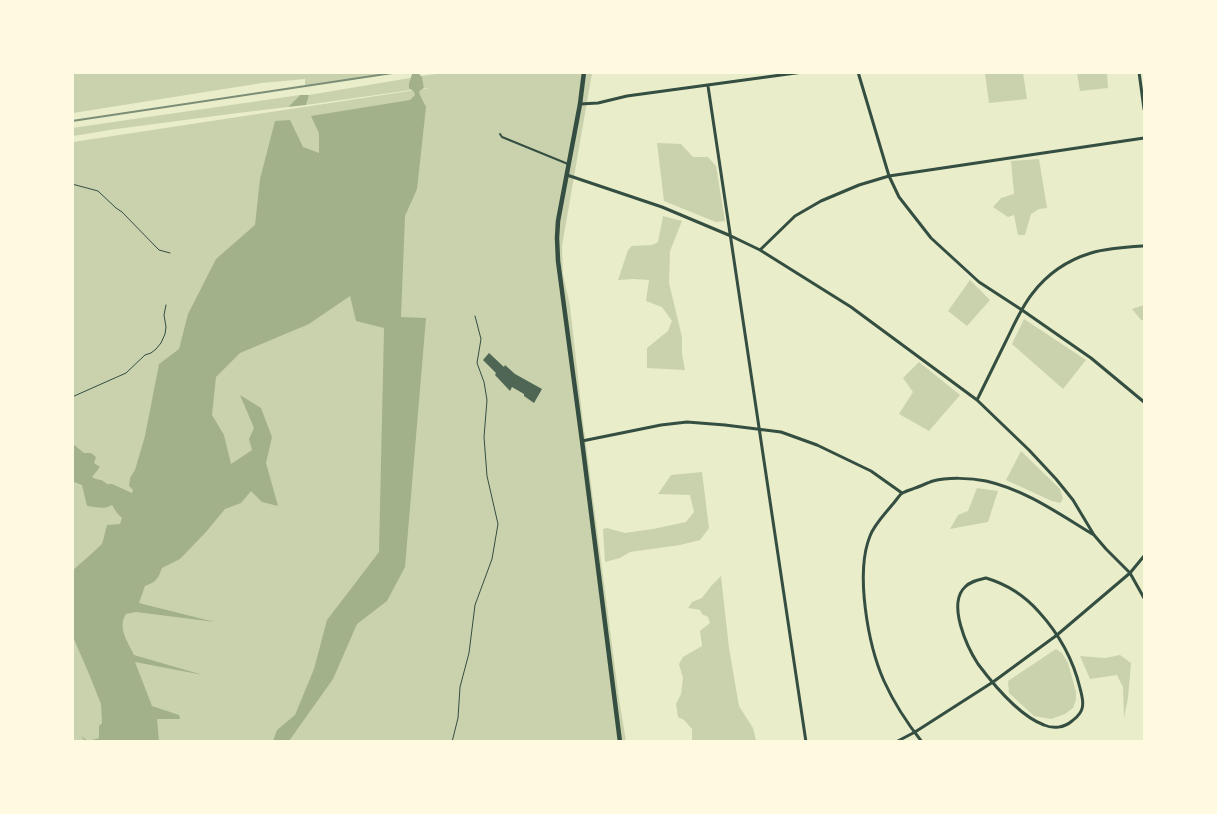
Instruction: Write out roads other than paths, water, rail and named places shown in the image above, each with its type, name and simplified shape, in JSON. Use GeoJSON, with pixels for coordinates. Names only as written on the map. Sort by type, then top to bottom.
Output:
{"type":"FeatureCollection","features":[{"type":"Feature","properties":{"kind":"street"},"geometry":{"type":"LineString","coordinates":[[584,72],[580,104],[558,221],[558,261],[620,742]]}},
{"type":"Feature","properties":{"kind":"street"},"geometry":{"type":"LineString","coordinates":[[580,104],[598,103],[627,96],[803,72]]}},
{"type":"Feature","properties":{"kind":"street"},"geometry":{"type":"LineString","coordinates":[[858,72],[889,176],[899,198],[931,238],[979,282],[1091,358],[1144,402]]}},
{"type":"Feature","properties":{"kind":"street"},"geometry":{"type":"LineString","coordinates":[[1139,72],[1144,109]]}},
{"type":"Feature","properties":{"kind":"street"},"geometry":{"type":"LineString","coordinates":[[708,86],[806,742]]}},
{"type":"Feature","properties":{"kind":"street"},"geometry":{"type":"LineString","coordinates":[[760,250],[795,216],[821,201],[859,185],[889,176],[1144,138]]}},
{"type":"Feature","properties":{"kind":"street"},"geometry":{"type":"LineString","coordinates":[[567,175],[662,207],[731,236],[760,250],[851,307],[977,400],[1029,450],[1074,500],[1094,535],[1130,573],[1144,598]]}},
{"type":"Feature","properties":{"kind":"street"},"geometry":{"type":"LineString","coordinates":[[977,400],[1032,293],[1057,269],[1092,253],[1144,246]]}},
{"type":"Feature","properties":{"kind":"street"},"geometry":{"type":"LineString","coordinates":[[582,441],[661,425],[686,422],[781,432],[817,444],[871,471],[902,493]]}},
{"type":"Feature","properties":{"kind":"street"},"geometry":{"type":"LineString","coordinates":[[922,742],[899,710],[883,679],[868,628],[863,594],[866,550],[870,535],[882,517],[902,493],[933,481],[951,478],[984,480],[1020,492],[1094,535]]}},
{"type":"Feature","properties":{"kind":"street"},"geometry":{"type":"LineString","coordinates":[[896,742],[993,682],[1057,635],[1130,573],[1144,556]]}},
{"type":"Feature","properties":{"kind":"street"},"geometry":{"type":"LineString","coordinates":[[986,578],[999,582],[1016,592],[1039,611],[1057,635],[1067,650],[1076,671],[1083,704],[1081,713],[1070,723],[1050,728],[1022,712],[977,662],[958,617],[957,604],[959,595],[965,586],[975,580],[986,578]]}},
{"type":"Feature","properties":{"kind":"lane"},"geometry":{"type":"LineString","coordinates":[[500,134],[568,164]]}},
{"type":"Feature","properties":{"kind":"railway"},"geometry":{"type":"LineString","coordinates":[[72,121],[399,72]]}}]}
